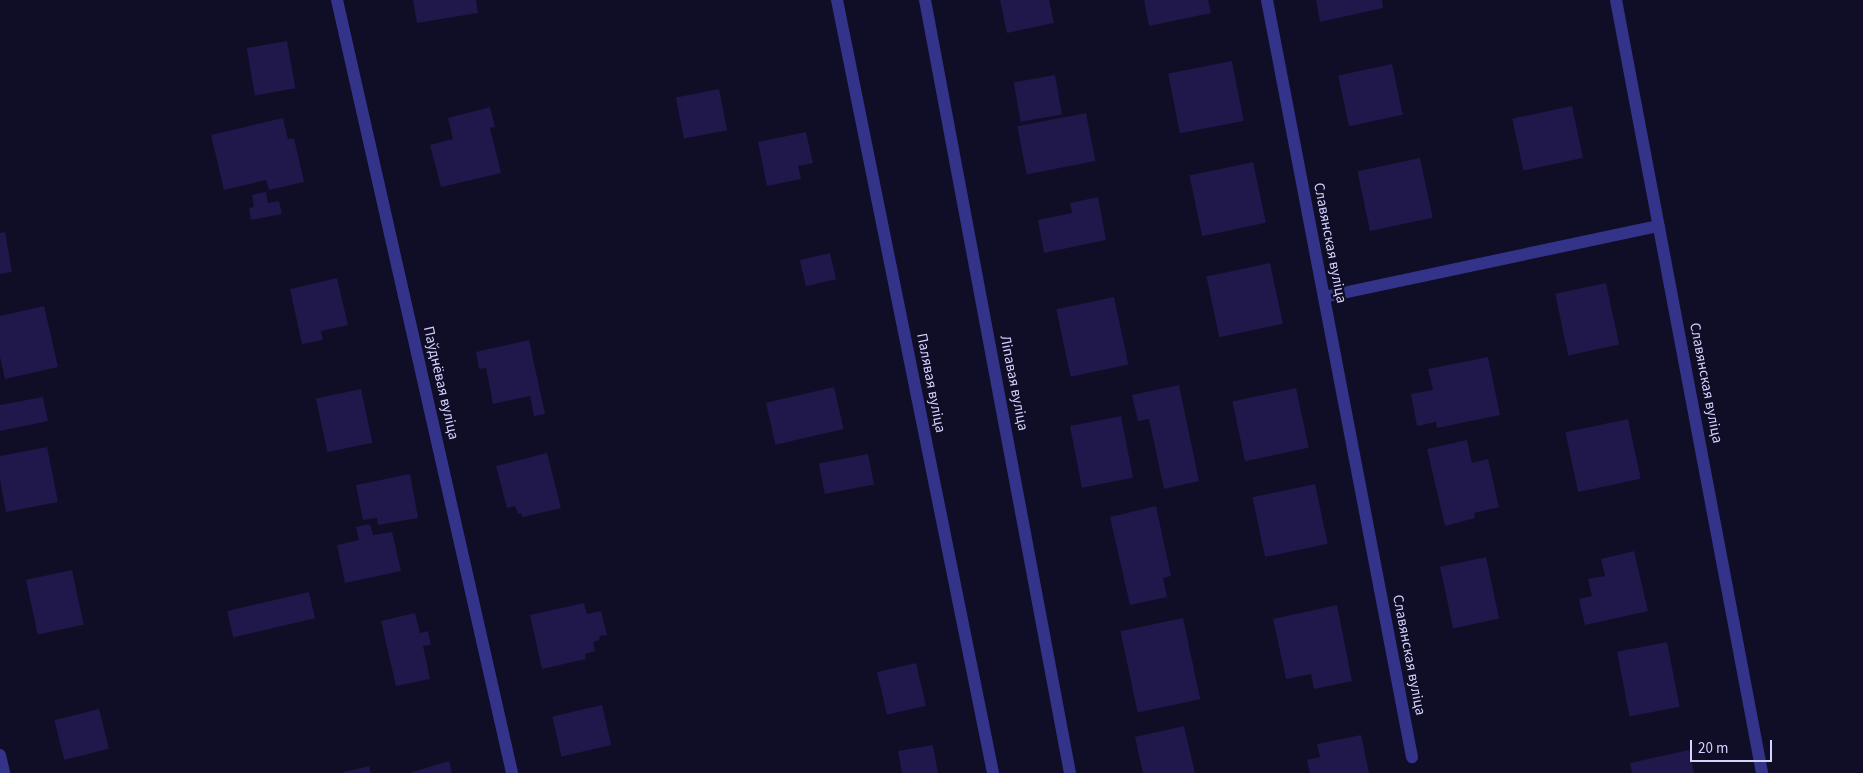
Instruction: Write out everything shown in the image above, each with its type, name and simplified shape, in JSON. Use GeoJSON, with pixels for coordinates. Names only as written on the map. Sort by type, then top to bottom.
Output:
{"type":"FeatureCollection","features":[{"type":"Feature","properties":{"kind":"street","name":"Паўднёвая вуліца"},"geometry":{"type":"LineString","coordinates":[[337,0],[512,773]]}},
{"type":"Feature","properties":{"kind":"street","name":"Палявая вуліца"},"geometry":{"type":"LineString","coordinates":[[837,0],[993,773]]}},
{"type":"Feature","properties":{"kind":"street","name":"Ліпавая вуліца"},"geometry":{"type":"LineString","coordinates":[[925,0],[1070,773]]}},
{"type":"Feature","properties":{"kind":"street","name":"Славянская вуліца"},"geometry":{"type":"LineString","coordinates":[[1267,0],[1412,757]]}},
{"type":"Feature","properties":{"kind":"street","name":"Славянская вуліца"},"geometry":{"type":"LineString","coordinates":[[1616,0],[1762,773]]}},
{"type":"Feature","properties":{"kind":"street"},"geometry":{"type":"LineString","coordinates":[[1324,297],[1659,226]]}},
{"type":"Feature","properties":{"kind":"street"},"geometry":{"type":"LineString","coordinates":[[0,755],[4,773]]}},
{"type":"Feature","properties":{"kind":"building"},"geometry":{"type":"Polygon","coordinates":[[[413,0],[476,0],[478,13],[417,23],[413,0]]]}},
{"type":"Feature","properties":{"kind":"building"},"geometry":{"type":"Polygon","coordinates":[[[1000,0],[1049,0],[1054,23],[1007,33],[1000,0]]]}},
{"type":"Feature","properties":{"kind":"building"},"geometry":{"type":"Polygon","coordinates":[[[1144,0],[1208,0],[1211,13],[1149,26],[1144,0]]]}},
{"type":"Feature","properties":{"kind":"building"},"geometry":{"type":"Polygon","coordinates":[[[1316,0],[1382,0],[1383,8],[1320,22],[1316,0]]]}},
{"type":"Feature","properties":{"kind":"building"},"geometry":{"type":"Polygon","coordinates":[[[287,41],[295,88],[255,95],[247,48],[287,41]]]}},
{"type":"Feature","properties":{"kind":"building"},"geometry":{"type":"Polygon","coordinates":[[[1232,61],[1244,121],[1180,133],[1168,73],[1232,61]]]}},
{"type":"Feature","properties":{"kind":"building"},"geometry":{"type":"Polygon","coordinates":[[[1392,64],[1403,115],[1349,126],[1338,75],[1392,64]]]}},
{"type":"Feature","properties":{"kind":"building"},"geometry":{"type":"Polygon","coordinates":[[[1055,75],[1062,114],[1021,122],[1014,82],[1055,75]]]}},
{"type":"Feature","properties":{"kind":"building"},"geometry":{"type":"Polygon","coordinates":[[[719,89],[727,130],[684,139],[676,97],[719,89]]]}},
{"type":"Feature","properties":{"kind":"building"},"geometry":{"type":"Polygon","coordinates":[[[1572,106],[1583,158],[1523,171],[1512,119],[1572,106]]]}},
{"type":"Feature","properties":{"kind":"building"},"geometry":{"type":"Polygon","coordinates":[[[490,107],[495,127],[490,128],[501,173],[441,187],[430,145],[453,139],[448,118],[490,107]]]}},
{"type":"Feature","properties":{"kind":"building"},"geometry":{"type":"Polygon","coordinates":[[[1086,113],[1095,161],[1027,174],[1017,126],[1086,113]]]}},
{"type":"Feature","properties":{"kind":"building"},"geometry":{"type":"Polygon","coordinates":[[[283,118],[288,139],[294,138],[304,182],[269,190],[266,180],[224,190],[211,135],[283,118]]]}},
{"type":"Feature","properties":{"kind":"building"},"geometry":{"type":"Polygon","coordinates":[[[806,132],[813,163],[798,166],[801,179],[767,186],[758,142],[806,132]]]}},
{"type":"Feature","properties":{"kind":"building"},"geometry":{"type":"Polygon","coordinates":[[[1420,158],[1433,218],[1370,231],[1357,171],[1420,158]]]}},
{"type":"Feature","properties":{"kind":"building"},"geometry":{"type":"Polygon","coordinates":[[[1253,162],[1266,223],[1202,236],[1189,176],[1253,162]]]}},
{"type":"Feature","properties":{"kind":"building"},"geometry":{"type":"Polygon","coordinates":[[[266,192],[268,203],[279,201],[282,214],[251,220],[249,208],[254,207],[252,195],[266,192]]]}},
{"type":"Feature","properties":{"kind":"building"},"geometry":{"type":"Polygon","coordinates":[[[1098,197],[1106,240],[1044,253],[1038,220],[1072,213],[1070,203],[1098,197]]]}},
{"type":"Feature","properties":{"kind":"building"},"geometry":{"type":"Polygon","coordinates":[[[5,232],[12,272],[0,274],[0,233],[5,232]]]}},
{"type":"Feature","properties":{"kind":"building"},"geometry":{"type":"Polygon","coordinates":[[[830,253],[836,279],[806,286],[800,260],[830,253]]]}},
{"type":"Feature","properties":{"kind":"building"},"geometry":{"type":"Polygon","coordinates":[[[1270,263],[1283,324],[1219,337],[1206,277],[1270,263]]]}},
{"type":"Feature","properties":{"kind":"building"},"geometry":{"type":"Polygon","coordinates":[[[337,278],[348,325],[321,331],[323,340],[302,344],[290,289],[337,278]]]}},
{"type":"Feature","properties":{"kind":"building"},"geometry":{"type":"Polygon","coordinates":[[[1606,283],[1619,345],[1568,355],[1555,294],[1606,283]]]}},
{"type":"Feature","properties":{"kind":"building"},"geometry":{"type":"Polygon","coordinates":[[[1114,297],[1128,364],[1071,377],[1056,309],[1114,297]]]}},
{"type":"Feature","properties":{"kind":"building"},"geometry":{"type":"Polygon","coordinates":[[[44,306],[58,367],[5,379],[0,357],[0,316],[44,306]]]}},
{"type":"Feature","properties":{"kind":"building"},"geometry":{"type":"Polygon","coordinates":[[[529,340],[545,414],[534,416],[530,396],[493,404],[486,368],[479,369],[476,352],[529,340]]]}},
{"type":"Feature","properties":{"kind":"building"},"geometry":{"type":"Polygon","coordinates":[[[1488,357],[1500,415],[1437,428],[1436,422],[1417,426],[1411,394],[1433,390],[1428,369],[1488,357]]]}},
{"type":"Feature","properties":{"kind":"building"},"geometry":{"type":"Polygon","coordinates":[[[1179,385],[1199,481],[1164,489],[1149,419],[1138,421],[1132,395],[1179,385]]]}},
{"type":"Feature","properties":{"kind":"building"},"geometry":{"type":"Polygon","coordinates":[[[834,387],[844,429],[775,445],[766,403],[834,387]]]}},
{"type":"Feature","properties":{"kind":"building"},"geometry":{"type":"Polygon","coordinates":[[[1296,388],[1309,448],[1245,461],[1232,402],[1296,388]]]}},
{"type":"Feature","properties":{"kind":"building"},"geometry":{"type":"Polygon","coordinates":[[[361,389],[372,443],[327,452],[316,399],[361,389]]]}},
{"type":"Feature","properties":{"kind":"building"},"geometry":{"type":"Polygon","coordinates":[[[43,397],[48,421],[0,431],[0,405],[43,397]]]}},
{"type":"Feature","properties":{"kind":"building"},"geometry":{"type":"Polygon","coordinates":[[[1121,416],[1133,478],[1082,488],[1070,426],[1121,416]]]}},
{"type":"Feature","properties":{"kind":"building"},"geometry":{"type":"Polygon","coordinates":[[[1628,419],[1641,479],[1578,492],[1565,432],[1628,419]]]}},
{"type":"Feature","properties":{"kind":"building"},"geometry":{"type":"Polygon","coordinates":[[[1467,440],[1472,463],[1488,459],[1499,507],[1474,513],[1475,518],[1445,526],[1427,449],[1467,440]]]}},
{"type":"Feature","properties":{"kind":"building"},"geometry":{"type":"Polygon","coordinates":[[[47,447],[58,502],[6,512],[0,480],[0,456],[47,447]]]}},
{"type":"Feature","properties":{"kind":"building"},"geometry":{"type":"Polygon","coordinates":[[[547,453],[561,508],[523,517],[521,513],[518,514],[515,506],[507,508],[496,466],[547,453]]]}},
{"type":"Feature","properties":{"kind":"building"},"geometry":{"type":"Polygon","coordinates":[[[868,454],[874,484],[825,494],[819,464],[868,454]]]}},
{"type":"Feature","properties":{"kind":"building"},"geometry":{"type":"Polygon","coordinates":[[[410,474],[418,518],[378,525],[377,518],[363,520],[356,485],[410,474]]]}},
{"type":"Feature","properties":{"kind":"building"},"geometry":{"type":"Polygon","coordinates":[[[1315,484],[1328,544],[1265,557],[1252,497],[1315,484]]]}},
{"type":"Feature","properties":{"kind":"building"},"geometry":{"type":"Polygon","coordinates":[[[1156,506],[1171,576],[1163,578],[1167,597],[1130,605],[1110,517],[1156,506]]]}},
{"type":"Feature","properties":{"kind":"building"},"geometry":{"type":"Polygon","coordinates":[[[370,524],[373,535],[392,532],[401,571],[345,583],[337,545],[359,540],[356,527],[370,524]]]}},
{"type":"Feature","properties":{"kind":"building"},"geometry":{"type":"Polygon","coordinates":[[[1634,551],[1648,611],[1585,625],[1579,599],[1592,596],[1588,579],[1605,576],[1601,559],[1634,551]]]}},
{"type":"Feature","properties":{"kind":"building"},"geometry":{"type":"Polygon","coordinates":[[[1486,557],[1499,619],[1453,628],[1440,567],[1486,557]]]}},
{"type":"Feature","properties":{"kind":"building"},"geometry":{"type":"Polygon","coordinates":[[[72,570],[84,625],[38,635],[26,580],[72,570]]]}},
{"type":"Feature","properties":{"kind":"building"},"geometry":{"type":"Polygon","coordinates":[[[309,592],[315,618],[233,637],[227,611],[309,592]]]}},
{"type":"Feature","properties":{"kind":"building"},"geometry":{"type":"Polygon","coordinates":[[[584,603],[587,614],[601,611],[607,635],[599,636],[600,640],[593,642],[595,651],[585,654],[586,659],[542,669],[530,615],[584,603]]]}},
{"type":"Feature","properties":{"kind":"building"},"geometry":{"type":"Polygon","coordinates":[[[1337,605],[1352,681],[1314,689],[1311,674],[1286,679],[1273,619],[1337,605]]]}},
{"type":"Feature","properties":{"kind":"building"},"geometry":{"type":"Polygon","coordinates":[[[415,613],[420,633],[428,631],[431,645],[423,646],[430,679],[396,686],[381,621],[415,613]]]}},
{"type":"Feature","properties":{"kind":"building"},"geometry":{"type":"Polygon","coordinates":[[[1183,618],[1200,699],[1138,712],[1120,631],[1183,618]]]}},
{"type":"Feature","properties":{"kind":"building"},"geometry":{"type":"Polygon","coordinates":[[[1667,642],[1680,707],[1630,717],[1617,652],[1667,642]]]}},
{"type":"Feature","properties":{"kind":"building"},"geometry":{"type":"Polygon","coordinates":[[[916,663],[926,706],[887,715],[877,672],[916,663]]]}},
{"type":"Feature","properties":{"kind":"building"},"geometry":{"type":"Polygon","coordinates":[[[602,705],[611,745],[562,756],[552,716],[602,705]]]}},
{"type":"Feature","properties":{"kind":"building"},"geometry":{"type":"Polygon","coordinates":[[[99,709],[109,749],[64,760],[54,720],[99,709]]]}},
{"type":"Feature","properties":{"kind":"building"},"geometry":{"type":"Polygon","coordinates":[[[1184,726],[1195,773],[1143,773],[1135,737],[1184,726]]]}},
{"type":"Feature","properties":{"kind":"building"},"geometry":{"type":"Polygon","coordinates":[[[1361,735],[1369,773],[1310,773],[1307,760],[1320,757],[1317,744],[1361,735]]]}},
{"type":"Feature","properties":{"kind":"building"},"geometry":{"type":"Polygon","coordinates":[[[933,745],[938,773],[902,773],[898,751],[933,745]]]}},
{"type":"Feature","properties":{"kind":"building"},"geometry":{"type":"Polygon","coordinates":[[[1689,750],[1694,773],[1632,773],[1630,763],[1689,750]]]}},
{"type":"Feature","properties":{"kind":"building"},"geometry":{"type":"Polygon","coordinates":[[[449,761],[452,773],[412,773],[412,772],[449,761]]]}},
{"type":"Feature","properties":{"kind":"building"},"geometry":{"type":"Polygon","coordinates":[[[369,766],[371,773],[344,773],[344,772],[369,766]]]}}]}
